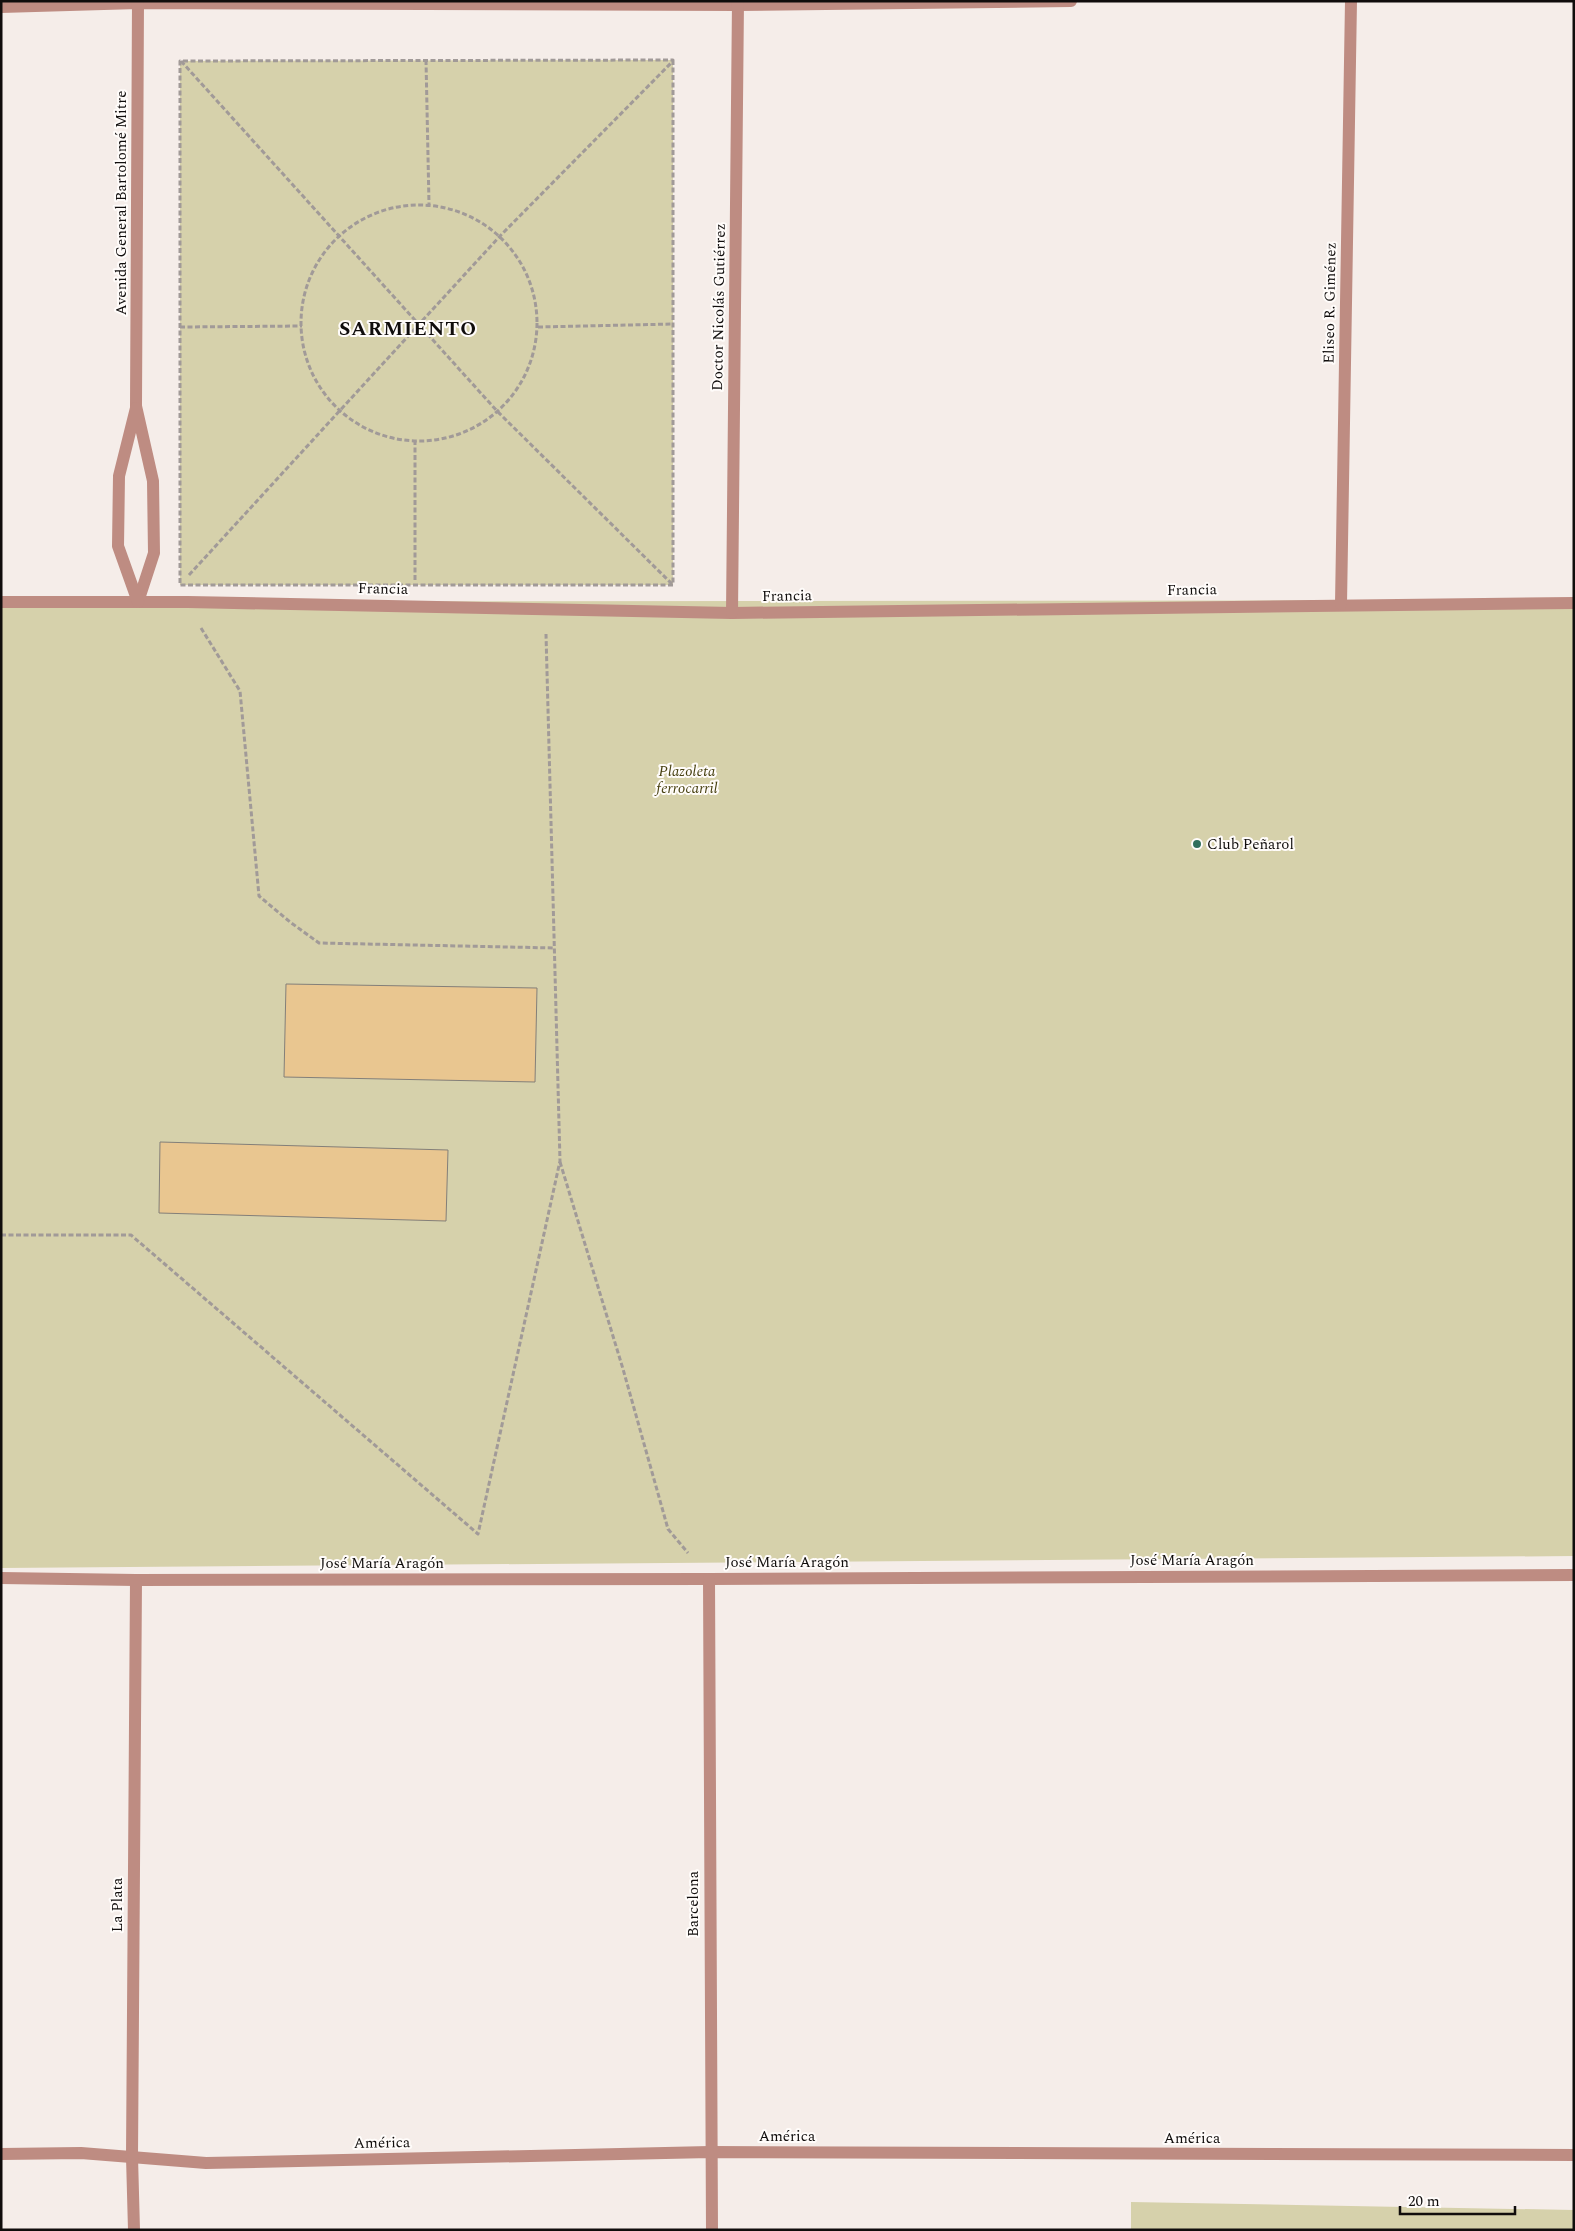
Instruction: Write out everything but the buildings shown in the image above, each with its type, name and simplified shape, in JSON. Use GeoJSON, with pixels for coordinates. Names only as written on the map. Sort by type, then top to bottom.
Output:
{"type":"FeatureCollection","features":[{"type":"Feature","properties":{"kind":"street"},"geometry":{"type":"LineString","coordinates":[[1,7],[138,2],[738,3],[1071,1]]}},
{"type":"Feature","properties":{"kind":"street","name":"Eliseo R. Giménez"},"geometry":{"type":"LineString","coordinates":[[1342,604],[1351,1]]}},
{"type":"Feature","properties":{"kind":"street","name":"Avenida General Bartolomé Mitre"},"geometry":{"type":"LineString","coordinates":[[138,2],[136,406],[153,480],[154,552],[138,602]]}},
{"type":"Feature","properties":{"kind":"street","name":"Doctor Nicolás Gutiérrez"},"geometry":{"type":"LineString","coordinates":[[732,613],[738,3]]}},
{"type":"Feature","properties":{"kind":"street","name":"Avenida General Bartolomé Mitre"},"geometry":{"type":"LineString","coordinates":[[136,406],[119,476],[118,546],[138,602]]}},
{"type":"Feature","properties":{"kind":"street","name":"Francia"},"geometry":{"type":"LineString","coordinates":[[1,602],[188,602],[732,613],[1574,602]]}},
{"type":"Feature","properties":{"kind":"street","name":"José María Aragón"},"geometry":{"type":"LineString","coordinates":[[1,1578],[136,1580],[709,1579],[1574,1574]]}},
{"type":"Feature","properties":{"kind":"street","name":"Barcelona"},"geometry":{"type":"LineString","coordinates":[[709,1579],[710,2152],[712,2230]]}},
{"type":"Feature","properties":{"kind":"street","name":"La Plata"},"geometry":{"type":"LineString","coordinates":[[134,2230],[132,2157],[136,1580]]}},
{"type":"Feature","properties":{"kind":"street","name":"América"},"geometry":{"type":"LineString","coordinates":[[1,2154],[81,2152],[206,2163],[710,2152],[1574,2155]]}},
{"type":"Feature","properties":{"kind":"path"},"geometry":{"type":"LineString","coordinates":[[426,60],[429,204]]}},
{"type":"Feature","properties":{"kind":"path"},"geometry":{"type":"LineString","coordinates":[[180,61],[673,60]]}},
{"type":"Feature","properties":{"kind":"path"},"geometry":{"type":"LineString","coordinates":[[180,585],[500,236],[673,60]]}},
{"type":"Feature","properties":{"kind":"path"},"geometry":{"type":"LineString","coordinates":[[673,60],[673,584]]}},
{"type":"Feature","properties":{"kind":"path"},"geometry":{"type":"LineString","coordinates":[[180,61],[497,412],[673,584]]}},
{"type":"Feature","properties":{"kind":"path"},"geometry":{"type":"LineString","coordinates":[[180,61],[180,585],[198,622],[240,691],[259,896],[319,943],[556,948]]}},
{"type":"Feature","properties":{"kind":"path"},"geometry":{"type":"LineString","coordinates":[[429,204],[465,213],[500,236],[520,260],[534,292],[538,327],[532,362],[515,393],[497,412],[491,418],[461,435],[428,442],[393,439],[361,427],[334,406],[314,378],[303,345],[302,310],[310,276],[329,247],[339,237],[357,222],[392,207],[429,204]]}},
{"type":"Feature","properties":{"kind":"path"},"geometry":{"type":"LineString","coordinates":[[538,327],[673,324]]}},
{"type":"Feature","properties":{"kind":"path"},"geometry":{"type":"LineString","coordinates":[[180,327],[302,326]]}},
{"type":"Feature","properties":{"kind":"path"},"geometry":{"type":"LineString","coordinates":[[415,441],[415,585]]}},
{"type":"Feature","properties":{"kind":"path"},"geometry":{"type":"LineString","coordinates":[[180,585],[673,584]]}},
{"type":"Feature","properties":{"kind":"path"},"geometry":{"type":"LineString","coordinates":[[1,1235],[131,1235],[478,1534],[560,1162],[556,948],[545,585]]}},
{"type":"Feature","properties":{"kind":"path"},"geometry":{"type":"LineString","coordinates":[[560,1162],[623,1369],[668,1529],[709,1579]]}},
{"type":"Feature","properties":{"kind":"green space"},"geometry":{"type":"Polygon","coordinates":[[[673,60],[673,585],[180,585],[180,61],[673,60]]]}},
{"type":"Feature","properties":{"kind":"green space","name":"Plazoleta ferrocarril"},"geometry":{"type":"Polygon","coordinates":[[[1574,600],[1574,1556],[1,1568],[1,602],[1574,600]]]}},
{"type":"Feature","properties":{"kind":"green space"},"geometry":{"type":"Polygon","coordinates":[[[1131,2202],[1574,2210],[1574,2230],[1131,2230],[1131,2202]]]}},
{"type":"Feature","properties":{"kind":"place","name":"Club Peñarol"},"geometry":{"type":"Point","coordinates":[1197,844]}},
{"type":"Feature","properties":{"kind":"district","name":"SARMIENTO"},"geometry":{"type":"Point","coordinates":[408,329]}}]}
